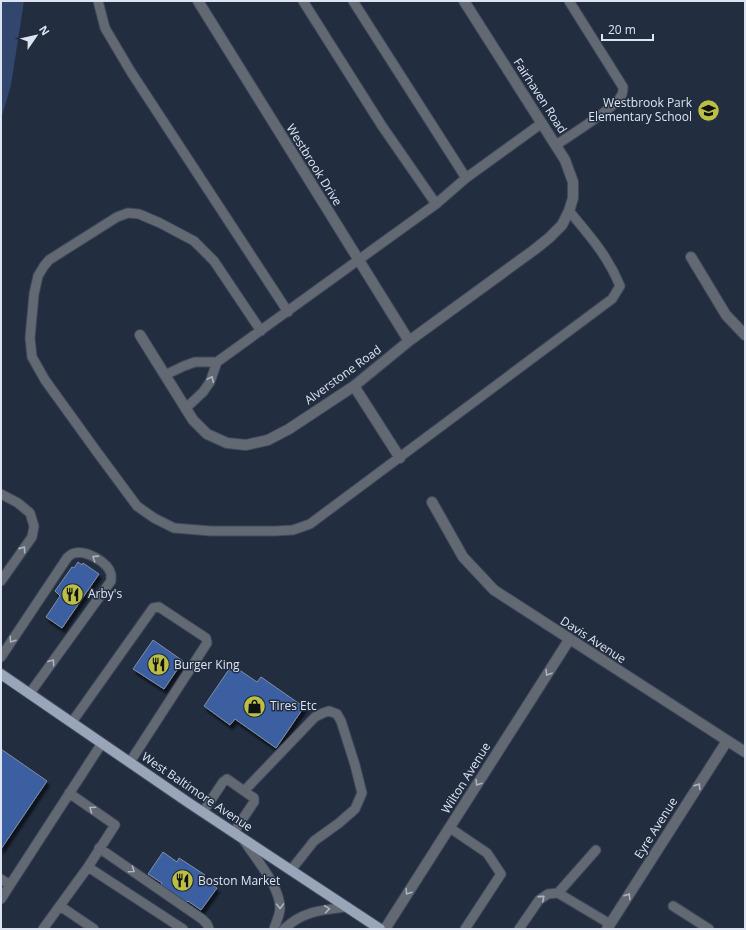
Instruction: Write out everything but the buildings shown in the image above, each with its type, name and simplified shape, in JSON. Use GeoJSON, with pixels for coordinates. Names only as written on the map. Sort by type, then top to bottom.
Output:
{"type":"FeatureCollection","features":[{"type":"Feature","properties":{"kind":"main road","name":"West Baltimore Avenue"},"geometry":{"type":"LineString","coordinates":[[1,674],[203,812],[380,929]]}},
{"type":"Feature","properties":{"kind":"street","name":"Westbrook Drive"},"geometry":{"type":"LineString","coordinates":[[198,1],[409,341]]}},
{"type":"Feature","properties":{"kind":"street","name":"Fairhaven Road"},"geometry":{"type":"LineString","coordinates":[[464,1],[565,160],[573,182],[573,198],[569,211]]}},
{"type":"Feature","properties":{"kind":"street","name":"Alverstone Road"},"geometry":{"type":"LineString","coordinates":[[140,335],[193,420],[207,434],[227,443],[246,445],[268,440],[289,429],[354,386],[409,341],[534,250],[562,225],[569,211]]}},
{"type":"Feature","properties":{"kind":"street"},"geometry":{"type":"LineString","coordinates":[[691,257],[726,315],[745,335]]}},
{"type":"Feature","properties":{"kind":"street"},"geometry":{"type":"LineString","coordinates":[[354,386],[400,458]]}},
{"type":"Feature","properties":{"kind":"street","name":"Davis Avenue"},"geometry":{"type":"LineString","coordinates":[[432,502],[463,557],[494,590],[569,640],[745,752]]}},
{"type":"Feature","properties":{"kind":"street","name":"Wilton Avenue"},"geometry":{"type":"LineString","coordinates":[[385,929],[569,640]]}},
{"type":"Feature","properties":{"kind":"street","name":"Eyre Avenue"},"geometry":{"type":"LineString","coordinates":[[609,926],[726,741]]}},
{"type":"Feature","properties":{"kind":"lane"},"geometry":{"type":"LineString","coordinates":[[98,1],[105,28],[131,72],[288,312]]}},
{"type":"Feature","properties":{"kind":"lane"},"geometry":{"type":"LineString","coordinates":[[303,1],[382,126],[436,204]]}},
{"type":"Feature","properties":{"kind":"lane"},"geometry":{"type":"LineString","coordinates":[[353,1],[466,178]]}},
{"type":"Feature","properties":{"kind":"lane"},"geometry":{"type":"LineString","coordinates":[[556,145],[618,101],[622,96],[623,87],[569,1]]}},
{"type":"Feature","properties":{"kind":"lane"},"geometry":{"type":"LineString","coordinates":[[165,374],[195,362],[217,362],[436,204],[466,178],[542,123]]}},
{"type":"Feature","properties":{"kind":"lane"},"geometry":{"type":"LineString","coordinates":[[261,331],[214,261],[194,241],[139,214],[128,213],[117,217],[49,260],[44,266],[38,276],[34,294],[30,338],[32,357],[45,380],[96,452],[137,506],[154,518],[174,528],[211,531],[293,530],[310,524],[612,299],[620,286],[616,275],[599,246],[569,211]]}},
{"type":"Feature","properties":{"kind":"lane"},"geometry":{"type":"LineString","coordinates":[[186,408],[203,392],[210,382],[217,362]]}},
{"type":"Feature","properties":{"kind":"lane"},"geometry":{"type":"LineString","coordinates":[[1,494],[18,503],[30,513],[34,526],[32,537],[1,581]]}},
{"type":"Feature","properties":{"kind":"lane"},"geometry":{"type":"LineString","coordinates":[[1,657],[67,558],[74,553],[82,552],[91,554],[104,564],[111,573],[111,581],[30,693]]}},
{"type":"Feature","properties":{"kind":"lane"},"geometry":{"type":"LineString","coordinates":[[72,722],[153,608],[159,607],[206,638],[207,643],[130,762]]}},
{"type":"Feature","properties":{"kind":"lane"},"geometry":{"type":"LineString","coordinates":[[244,791],[315,717],[329,711],[337,714],[341,721],[355,765],[362,793],[355,808],[339,823],[314,841],[291,870]]}},
{"type":"Feature","properties":{"kind":"lane"},"geometry":{"type":"LineString","coordinates":[[1,899],[102,743]]}},
{"type":"Feature","properties":{"kind":"lane"},"geometry":{"type":"LineString","coordinates":[[203,812],[223,782],[227,779],[254,798],[254,802],[237,834],[278,893],[280,910],[274,929]]}},
{"type":"Feature","properties":{"kind":"lane"},"geometry":{"type":"LineString","coordinates":[[43,929],[88,866],[114,825],[69,793]]}},
{"type":"Feature","properties":{"kind":"lane"},"geometry":{"type":"LineString","coordinates":[[450,828],[487,853],[501,874],[465,929]]}},
{"type":"Feature","properties":{"kind":"lane"},"geometry":{"type":"LineString","coordinates":[[100,848],[202,919],[207,924],[209,929]]}},
{"type":"Feature","properties":{"kind":"lane"},"geometry":{"type":"LineString","coordinates":[[558,893],[596,850]]}},
{"type":"Feature","properties":{"kind":"lane"},"geometry":{"type":"LineString","coordinates":[[88,866],[183,929]]}},
{"type":"Feature","properties":{"kind":"lane"},"geometry":{"type":"LineString","coordinates":[[1,879],[10,885]]}},
{"type":"Feature","properties":{"kind":"lane"},"geometry":{"type":"LineString","coordinates":[[519,929],[539,900],[548,894],[558,893],[609,926]]}},
{"type":"Feature","properties":{"kind":"lane"},"geometry":{"type":"LineString","coordinates":[[60,906],[94,929]]}},
{"type":"Feature","properties":{"kind":"lane"},"geometry":{"type":"LineString","coordinates":[[672,906],[709,929]]}},
{"type":"Feature","properties":{"kind":"lane"},"geometry":{"type":"LineString","coordinates":[[284,929],[291,922],[314,911],[347,907]]}},
{"type":"Feature","properties":{"kind":"shaded area"},"geometry":{"type":"Polygon","coordinates":[[[1,1],[24,1],[11,85],[1,119],[1,1]]]}},
{"type":"Feature","properties":{"kind":"place","name":"Westbrook Park Elementary School"},"geometry":{"type":"Point","coordinates":[708,110]}},
{"type":"Feature","properties":{"kind":"place","name":"Arby's"},"geometry":{"type":"Point","coordinates":[72,594]}},
{"type":"Feature","properties":{"kind":"place","name":"Burger King"},"geometry":{"type":"Point","coordinates":[158,665]}},
{"type":"Feature","properties":{"kind":"place","name":"Tires Etc"},"geometry":{"type":"Point","coordinates":[254,706]}},
{"type":"Feature","properties":{"kind":"place","name":"Boston Market"},"geometry":{"type":"Point","coordinates":[182,881]}}]}
